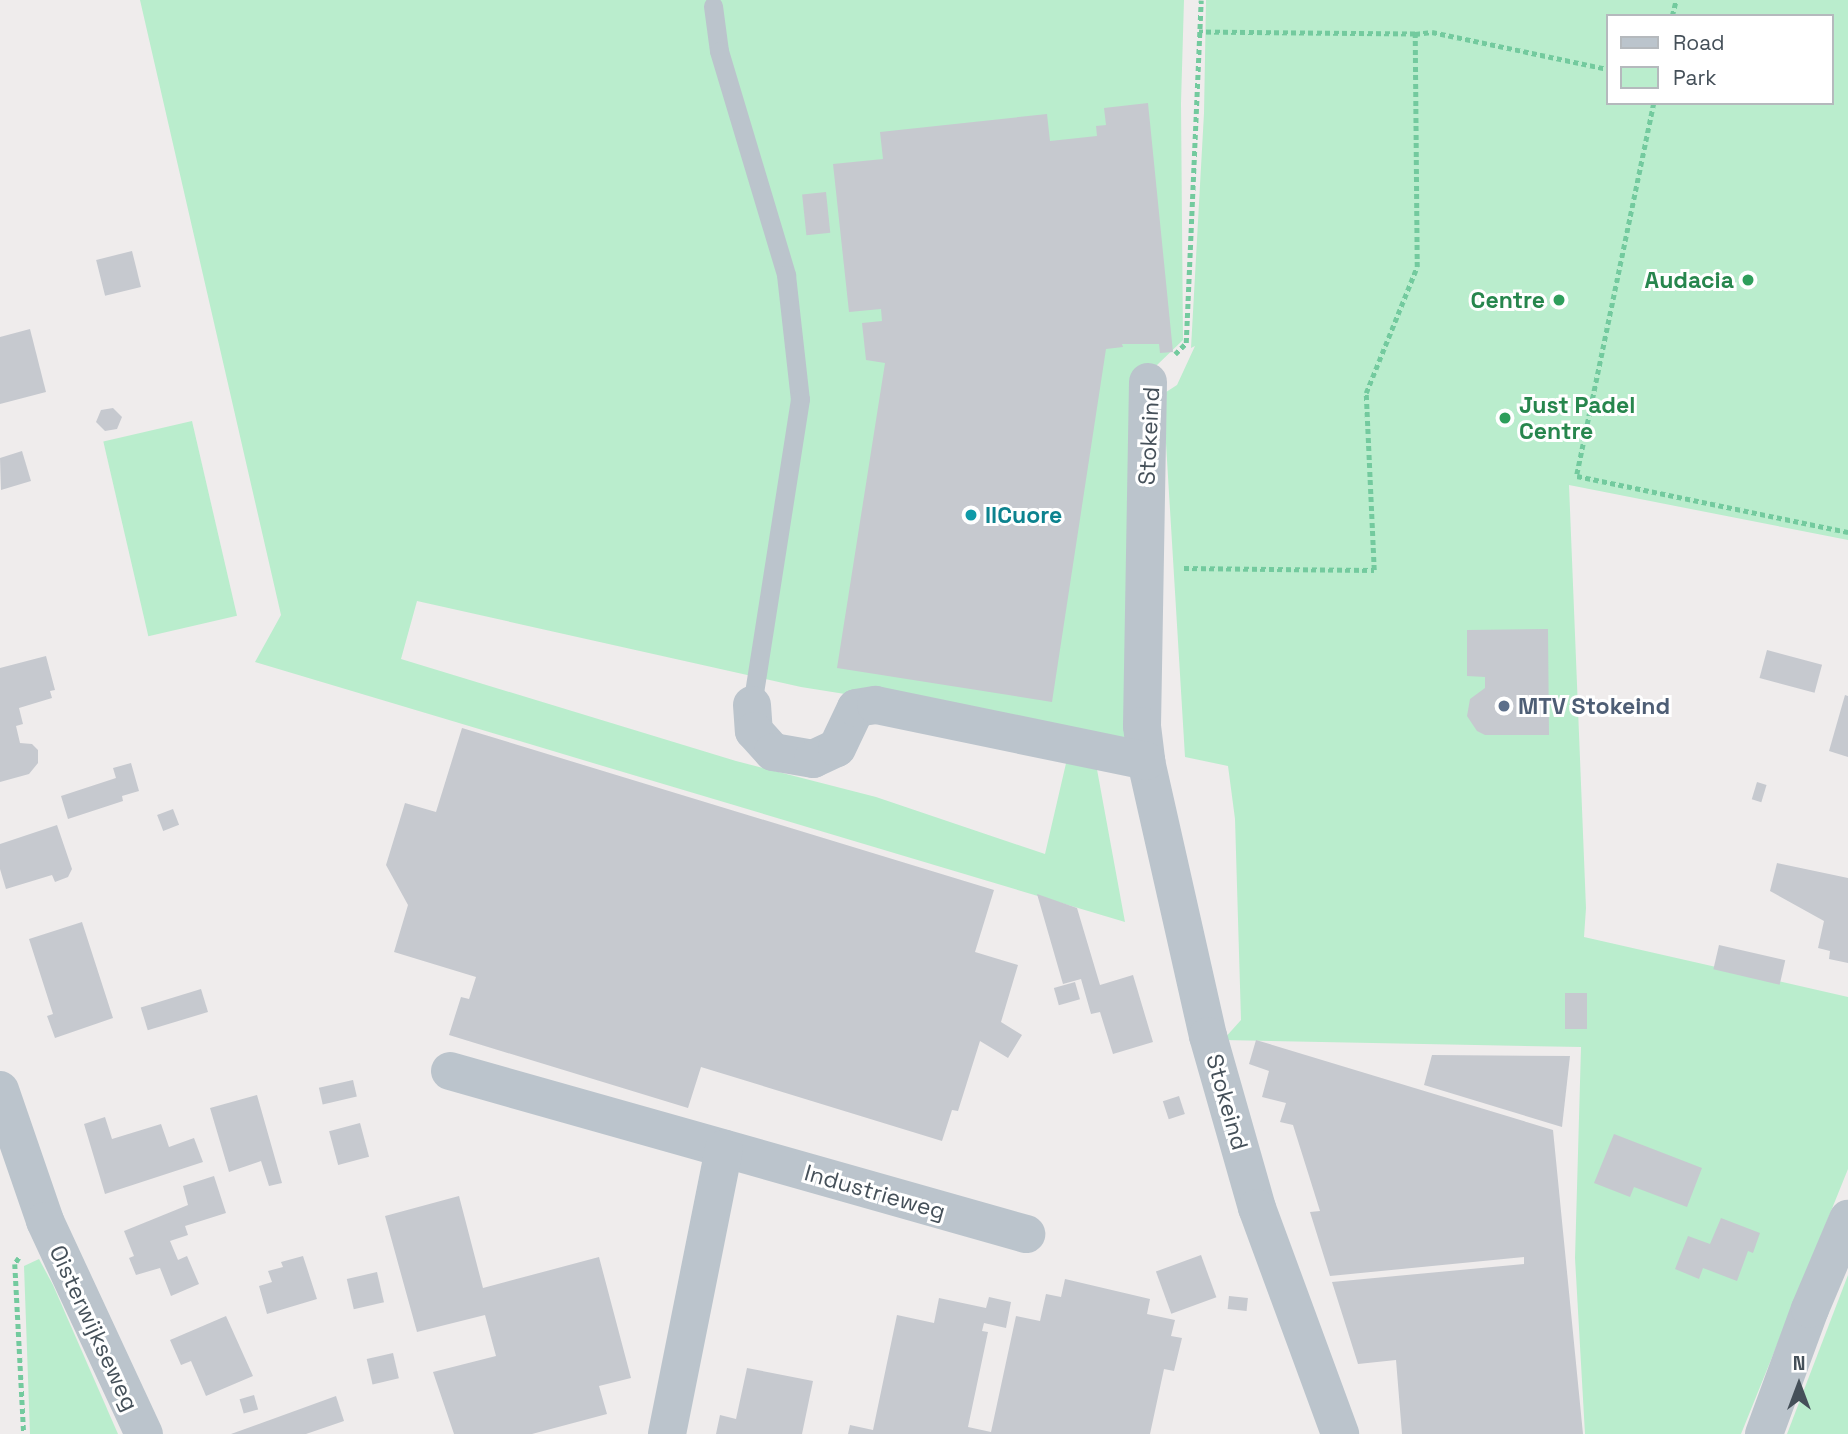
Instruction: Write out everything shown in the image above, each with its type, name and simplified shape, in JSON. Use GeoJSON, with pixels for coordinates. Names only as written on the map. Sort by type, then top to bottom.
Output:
{"type":"FeatureCollection","features":[{"type":"Feature","properties":{"kind":"street","name":"Stokeind"},"geometry":{"type":"LineString","coordinates":[[1148,382],[1142,726],[1146,761],[1208,1036],[1257,1208],[1340,1434]]}},
{"type":"Feature","properties":{"kind":"street"},"geometry":{"type":"LineString","coordinates":[[752,705],[754,731],[773,752],[813,759],[837,748],[856,708],[876,705],[1146,761]]}},
{"type":"Feature","properties":{"kind":"street","name":"Industrieweg"},"geometry":{"type":"LineString","coordinates":[[450,1071],[1026,1234]]}},
{"type":"Feature","properties":{"kind":"street","name":"Oisterwijkseweg"},"geometry":{"type":"LineString","coordinates":[[0,1090],[45,1221],[144,1434]]}},
{"type":"Feature","properties":{"kind":"street"},"geometry":{"type":"LineString","coordinates":[[667,1434],[724,1149]]}},
{"type":"Feature","properties":{"kind":"street"},"geometry":{"type":"LineString","coordinates":[[1764,1434],[1810,1309],[1848,1219]]}},
{"type":"Feature","properties":{"kind":"lane"},"geometry":{"type":"LineString","coordinates":[[713,6],[719,51],[786,275],[800,399],[752,705]]}},
{"type":"Feature","properties":{"kind":"path","name":"Stokeind"},"geometry":{"type":"LineString","coordinates":[[1148,382],[1186,343],[1201,0]]}},
{"type":"Feature","properties":{"kind":"path"},"geometry":{"type":"LineString","coordinates":[[1199,32],[1432,32],[1606,69]]}},
{"type":"Feature","properties":{"kind":"path"},"geometry":{"type":"LineString","coordinates":[[1144,568],[1374,570],[1366,393],[1417,267],[1415,34]]}},
{"type":"Feature","properties":{"kind":"path"},"geometry":{"type":"LineString","coordinates":[[1654,105],[1577,476],[1848,532]]}},
{"type":"Feature","properties":{"kind":"path","name":"Oisterwijkseweg"},"geometry":{"type":"LineString","coordinates":[[24,1434],[15,1264],[45,1221]]}},
{"type":"Feature","properties":{"kind":"green space"},"geometry":{"type":"Polygon","coordinates":[[[140,0],[1184,0],[1181,103],[1183,340],[1131,390],[1129,739],[801,687],[417,601],[401,659],[736,761],[876,797],[1045,854],[1067,759],[1096,764],[1125,922],[255,662],[281,615],[140,0]]]}},
{"type":"Feature","properties":{"kind":"green space"},"geometry":{"type":"Polygon","coordinates":[[[1206,0],[1848,0],[1848,540],[1569,485],[1586,908],[1584,937],[1848,997],[1848,1169],[1741,1434],[1585,1434],[1575,1258],[1581,1047],[1223,1040],[1241,1020],[1235,819],[1228,766],[1185,757],[1163,394],[1177,385],[1195,346],[1191,348],[1204,113],[1206,0]]]}},
{"type":"Feature","properties":{"kind":"green space"},"geometry":{"type":"Polygon","coordinates":[[[192,421],[237,616],[148,636],[103,441],[192,421]]]}},
{"type":"Feature","properties":{"kind":"green space"},"geometry":{"type":"Polygon","coordinates":[[[39,1259],[118,1434],[30,1434],[24,1266],[39,1259]]]}},
{"type":"Feature","properties":{"kind":"green space"},"geometry":{"type":"Polygon","coordinates":[[[1848,1275],[1848,1434],[1787,1434],[1848,1275]]]}},
{"type":"Feature","properties":{"kind":"building"},"geometry":{"type":"Polygon","coordinates":[[[1148,103],[1173,352],[1160,353],[1159,344],[1122,344],[1123,347],[1106,349],[1052,702],[837,668],[885,363],[866,360],[862,323],[882,321],[881,309],[849,312],[833,164],[883,159],[880,132],[1047,114],[1050,141],[1097,136],[1096,126],[1106,125],[1104,108],[1148,103]]]}},
{"type":"Feature","properties":{"kind":"building"},"geometry":{"type":"Polygon","coordinates":[[[826,192],[830,233],[806,235],[802,195],[826,192]]]}},
{"type":"Feature","properties":{"kind":"building"},"geometry":{"type":"Polygon","coordinates":[[[132,251],[141,287],[105,296],[96,260],[132,251]]]}},
{"type":"Feature","properties":{"kind":"building"},"geometry":{"type":"Polygon","coordinates":[[[30,329],[46,392],[0,404],[0,337],[30,329]]]}},
{"type":"Feature","properties":{"kind":"building"},"geometry":{"type":"Polygon","coordinates":[[[113,408],[122,417],[117,429],[105,431],[96,422],[101,410],[113,408]]]}},
{"type":"Feature","properties":{"kind":"building"},"geometry":{"type":"Polygon","coordinates":[[[22,451],[31,481],[1,490],[0,458],[22,451]]]}},
{"type":"Feature","properties":{"kind":"building"},"geometry":{"type":"Polygon","coordinates":[[[1548,629],[1549,735],[1485,735],[1477,731],[1467,716],[1470,699],[1485,688],[1485,677],[1467,676],[1467,630],[1548,629]]]}},
{"type":"Feature","properties":{"kind":"building"},"geometry":{"type":"Polygon","coordinates":[[[1767,650],[1822,665],[1815,693],[1759,678],[1767,650]]]}},
{"type":"Feature","properties":{"kind":"building"},"geometry":{"type":"Polygon","coordinates":[[[46,656],[55,690],[50,691],[52,698],[19,708],[23,724],[16,726],[20,743],[32,744],[38,750],[38,763],[29,774],[0,782],[0,668],[46,656]]]}},
{"type":"Feature","properties":{"kind":"building"},"geometry":{"type":"Polygon","coordinates":[[[1845,695],[1848,696],[1848,757],[1829,751],[1845,695]]]}},
{"type":"Feature","properties":{"kind":"building"},"geometry":{"type":"Polygon","coordinates":[[[462,728],[994,890],[975,952],[1018,965],[1001,1022],[1022,1035],[1008,1058],[980,1041],[958,1111],[952,1110],[942,1141],[701,1067],[688,1108],[449,1035],[461,997],[469,999],[476,977],[394,952],[408,905],[386,865],[405,803],[436,812],[462,728]]]}},
{"type":"Feature","properties":{"kind":"building"},"geometry":{"type":"Polygon","coordinates":[[[131,763],[139,791],[122,796],[123,801],[68,819],[61,796],[116,778],[113,768],[131,763]]]}},
{"type":"Feature","properties":{"kind":"building"},"geometry":{"type":"Polygon","coordinates":[[[1757,782],[1767,785],[1761,802],[1752,799],[1757,782]]]}},
{"type":"Feature","properties":{"kind":"building"},"geometry":{"type":"Polygon","coordinates":[[[173,809],[179,825],[163,831],[157,815],[173,809]]]}},
{"type":"Feature","properties":{"kind":"building"},"geometry":{"type":"Polygon","coordinates":[[[57,825],[72,869],[68,877],[55,882],[52,875],[6,889],[0,869],[0,844],[57,825]]]}},
{"type":"Feature","properties":{"kind":"building"},"geometry":{"type":"Polygon","coordinates":[[[1777,863],[1848,878],[1848,963],[1829,959],[1830,951],[1818,948],[1824,921],[1770,891],[1777,863]]]}},
{"type":"Feature","properties":{"kind":"building"},"geometry":{"type":"Polygon","coordinates":[[[1037,894],[1077,908],[1100,985],[1133,975],[1153,1042],[1113,1054],[1100,1012],[1091,1014],[1081,979],[1063,984],[1037,894]]]}},
{"type":"Feature","properties":{"kind":"building"},"geometry":{"type":"Polygon","coordinates":[[[82,922],[113,1018],[55,1038],[47,1016],[53,1014],[29,939],[82,922]]]}},
{"type":"Feature","properties":{"kind":"building"},"geometry":{"type":"Polygon","coordinates":[[[1719,945],[1785,960],[1780,985],[1713,969],[1719,945]]]}},
{"type":"Feature","properties":{"kind":"building"},"geometry":{"type":"Polygon","coordinates":[[[1075,982],[1080,999],[1059,1005],[1054,988],[1075,982]]]}},
{"type":"Feature","properties":{"kind":"building"},"geometry":{"type":"Polygon","coordinates":[[[201,989],[208,1012],[148,1030],[141,1007],[201,989]]]}},
{"type":"Feature","properties":{"kind":"building"},"geometry":{"type":"Polygon","coordinates":[[[1565,993],[1587,993],[1587,1029],[1565,1029],[1565,993]]]}},
{"type":"Feature","properties":{"kind":"building"},"geometry":{"type":"Polygon","coordinates":[[[1256,1040],[1553,1130],[1583,1434],[1402,1434],[1396,1360],[1358,1364],[1332,1282],[1524,1264],[1524,1257],[1330,1276],[1310,1212],[1320,1211],[1293,1125],[1280,1122],[1286,1103],[1262,1097],[1269,1071],[1249,1064],[1256,1040]]]}},
{"type":"Feature","properties":{"kind":"building"},"geometry":{"type":"Polygon","coordinates":[[[1432,1055],[1570,1056],[1562,1127],[1424,1085],[1432,1055]]]}},
{"type":"Feature","properties":{"kind":"building"},"geometry":{"type":"Polygon","coordinates":[[[353,1080],[357,1097],[323,1104],[319,1088],[353,1080]]]}},
{"type":"Feature","properties":{"kind":"building"},"geometry":{"type":"Polygon","coordinates":[[[257,1095],[282,1183],[269,1186],[261,1161],[229,1172],[210,1108],[257,1095]]]}},
{"type":"Feature","properties":{"kind":"building"},"geometry":{"type":"Polygon","coordinates":[[[1179,1096],[1185,1114],[1169,1119],[1163,1101],[1179,1096]]]}},
{"type":"Feature","properties":{"kind":"building"},"geometry":{"type":"Polygon","coordinates":[[[105,1117],[112,1139],[161,1124],[169,1147],[194,1138],[203,1162],[105,1194],[84,1124],[105,1117]]]}},
{"type":"Feature","properties":{"kind":"building"},"geometry":{"type":"Polygon","coordinates":[[[360,1123],[369,1157],[338,1165],[329,1131],[360,1123]]]}},
{"type":"Feature","properties":{"kind":"building"},"geometry":{"type":"Polygon","coordinates":[[[1614,1134],[1702,1168],[1687,1207],[1634,1187],[1630,1197],[1594,1183],[1614,1134]]]}},
{"type":"Feature","properties":{"kind":"building"},"geometry":{"type":"Polygon","coordinates":[[[214,1176],[226,1213],[185,1226],[188,1235],[170,1241],[178,1260],[187,1256],[199,1284],[171,1296],[160,1268],[136,1275],[129,1258],[134,1256],[124,1231],[188,1205],[183,1186],[214,1176]]]}},
{"type":"Feature","properties":{"kind":"building"},"geometry":{"type":"Polygon","coordinates":[[[459,1196],[483,1288],[599,1257],[631,1378],[599,1386],[607,1414],[532,1434],[454,1434],[433,1372],[496,1356],[485,1315],[417,1332],[385,1216],[459,1196]]]}},
{"type":"Feature","properties":{"kind":"building"},"geometry":{"type":"Polygon","coordinates":[[[1721,1218],[1760,1233],[1753,1253],[1748,1251],[1737,1281],[1703,1268],[1699,1279],[1675,1269],[1688,1236],[1710,1244],[1721,1218]]]}},
{"type":"Feature","properties":{"kind":"building"},"geometry":{"type":"Polygon","coordinates":[[[1201,1255],[1216,1297],[1171,1314],[1156,1271],[1201,1255]]]}},
{"type":"Feature","properties":{"kind":"building"},"geometry":{"type":"Polygon","coordinates":[[[303,1256],[317,1299],[267,1314],[259,1286],[272,1282],[268,1271],[283,1267],[281,1262],[303,1256]]]}},
{"type":"Feature","properties":{"kind":"building"},"geometry":{"type":"Polygon","coordinates":[[[377,1272],[384,1302],[354,1309],[347,1279],[377,1272]]]}},
{"type":"Feature","properties":{"kind":"building"},"geometry":{"type":"Polygon","coordinates":[[[1065,1279],[1150,1299],[1147,1314],[1175,1320],[1171,1336],[1182,1338],[1174,1371],[1164,1369],[1150,1434],[848,1434],[850,1425],[873,1430],[897,1315],[934,1323],[939,1298],[986,1308],[989,1297],[1011,1302],[1006,1328],[984,1323],[982,1331],[988,1332],[968,1427],[991,1432],[1016,1316],[1040,1321],[1046,1294],[1061,1297],[1065,1279]]]}},
{"type":"Feature","properties":{"kind":"building"},"geometry":{"type":"Polygon","coordinates":[[[1229,1296],[1248,1298],[1247,1311],[1228,1309],[1229,1296]]]}},
{"type":"Feature","properties":{"kind":"building"},"geometry":{"type":"Polygon","coordinates":[[[226,1316],[253,1376],[206,1396],[191,1361],[181,1365],[170,1340],[226,1316]]]}},
{"type":"Feature","properties":{"kind":"building"},"geometry":{"type":"Polygon","coordinates":[[[393,1353],[399,1378],[373,1384],[367,1359],[393,1353]]]}},
{"type":"Feature","properties":{"kind":"building"},"geometry":{"type":"Polygon","coordinates":[[[747,1368],[813,1381],[802,1434],[716,1434],[720,1415],[736,1419],[747,1368]]]}},
{"type":"Feature","properties":{"kind":"building"},"geometry":{"type":"Polygon","coordinates":[[[254,1395],[258,1409],[244,1414],[240,1399],[254,1395]]]}},
{"type":"Feature","properties":{"kind":"building"},"geometry":{"type":"Polygon","coordinates":[[[336,1396],[344,1421],[306,1434],[231,1434],[336,1396]]]}},
{"type":"Feature","properties":{"kind":"place","name":"Audacia"},"geometry":{"type":"Point","coordinates":[1748,280]}},
{"type":"Feature","properties":{"kind":"place","name":"Centre"},"geometry":{"type":"Point","coordinates":[1559,300]}},
{"type":"Feature","properties":{"kind":"place","name":"Just Padel Centre"},"geometry":{"type":"Point","coordinates":[1505,418]}},
{"type":"Feature","properties":{"kind":"place","name":"IlCuore"},"geometry":{"type":"Point","coordinates":[971,515]}},
{"type":"Feature","properties":{"kind":"place","name":"MTV Stokeind"},"geometry":{"type":"Point","coordinates":[1504,706]}}]}
